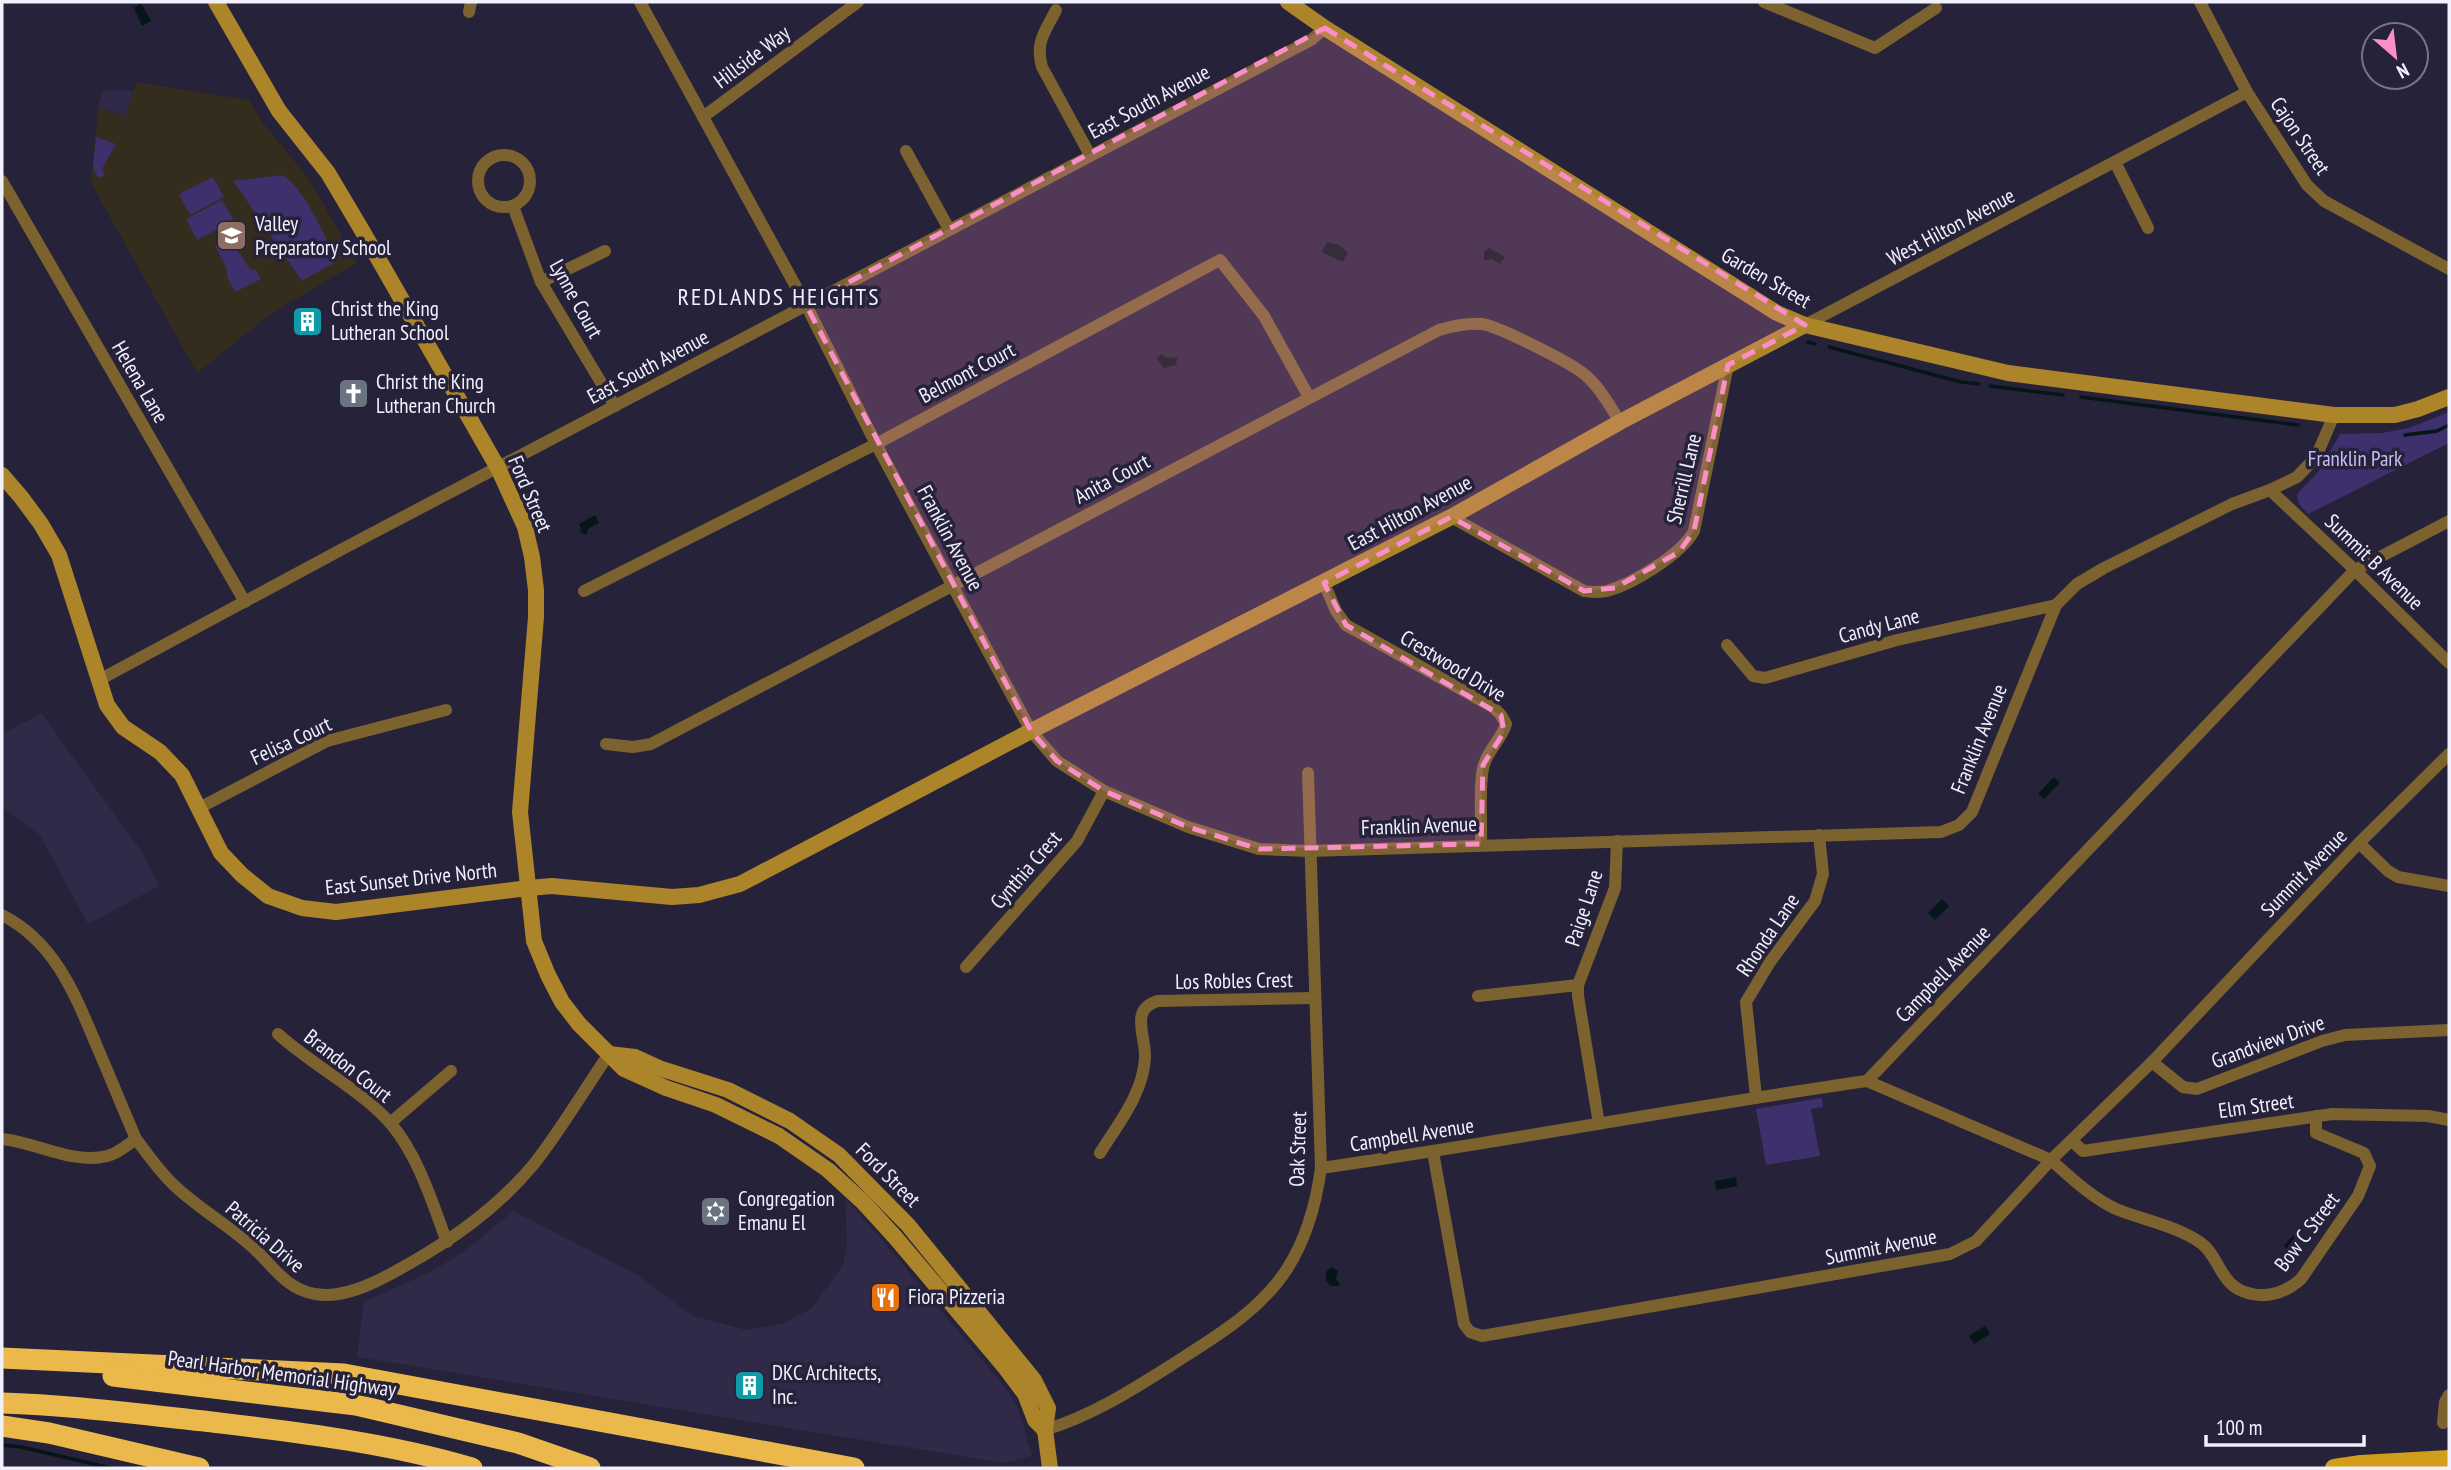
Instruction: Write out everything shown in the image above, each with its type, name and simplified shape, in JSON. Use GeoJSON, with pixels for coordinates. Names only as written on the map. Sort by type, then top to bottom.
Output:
{"type":"FeatureCollection","features":[{"type":"Feature","properties":{"kind":"highway","name":"Pearl Harbor Memorial Highway"},"geometry":{"type":"LineString","coordinates":[[2,1361],[356,1405],[518,1443],[590,1468]]}},
{"type":"Feature","properties":{"kind":"highway"},"geometry":{"type":"LineString","coordinates":[[2,1361],[344,1374],[853,1468]]}},
{"type":"Feature","properties":{"kind":"highway"},"geometry":{"type":"LineString","coordinates":[[2,1403],[55,1405],[318,1434],[438,1458],[472,1468]]}},
{"type":"Feature","properties":{"kind":"highway"},"geometry":{"type":"LineString","coordinates":[[2,1426],[49,1433],[199,1468]]}},
{"type":"Feature","properties":{"kind":"main road"},"geometry":{"type":"LineString","coordinates":[[2334,1468],[2449,1459]]}},
{"type":"Feature","properties":{"kind":"street","name":"Ford Street"},"geometry":{"type":"LineString","coordinates":[[216,2],[279,111],[328,173],[363,232],[498,468],[525,527],[532,557],[536,617],[520,812],[534,941],[562,1002],[579,1024],[624,1069],[666,1088],[716,1105],[779,1136],[828,1170],[863,1202],[895,1237],[1004,1366],[1025,1394],[1035,1420],[1045,1430]]}},
{"type":"Feature","properties":{"kind":"street","name":"Franklin Avenue"},"geometry":{"type":"LineString","coordinates":[[640,2],[806,305],[876,444],[1031,731],[1057,761],[1104,791],[1188,827],[1259,849],[1309,851],[1941,832],[1959,825],[1972,812],[2056,605],[2077,584],[2104,568],[2232,504],[2297,477],[2316,457],[2334,415]]}},
{"type":"Feature","properties":{"kind":"street","name":"Hillside Way"},"geometry":{"type":"LineString","coordinates":[[703,117],[858,2]]}},
{"type":"Feature","properties":{"kind":"street","name":"Garden Street"},"geometry":{"type":"LineString","coordinates":[[1288,2],[1777,313],[1805,325],[2008,373],[2334,415]]}},
{"type":"Feature","properties":{"kind":"street"},"geometry":{"type":"LineString","coordinates":[[1764,2],[1875,48],[1936,8]]}},
{"type":"Feature","properties":{"kind":"street","name":"Cajon Street"},"geometry":{"type":"LineString","coordinates":[[2200,2],[2248,92],[2307,185],[2324,201],[2449,268]]}},
{"type":"Feature","properties":{"kind":"street"},"geometry":{"type":"LineString","coordinates":[[1056,10],[1040,40],[1038,53],[1042,67],[1090,155]]}},
{"type":"Feature","properties":{"kind":"street","name":"East South Avenue"},"geometry":{"type":"LineString","coordinates":[[99,680],[1311,40],[1325,28]]}},
{"type":"Feature","properties":{"kind":"street","name":"West Hilton Avenue"},"geometry":{"type":"LineString","coordinates":[[1805,325],[2248,92]]}},
{"type":"Feature","properties":{"kind":"street"},"geometry":{"type":"LineString","coordinates":[[906,151],[949,229]]}},
{"type":"Feature","properties":{"kind":"street"},"geometry":{"type":"LineString","coordinates":[[505,155],[520,160],[529,173],[526,196],[513,206],[501,207],[489,203],[478,187],[481,169],[497,156],[505,155]]}},
{"type":"Feature","properties":{"kind":"street"},"geometry":{"type":"LineString","coordinates":[[2115,162],[2148,228]]}},
{"type":"Feature","properties":{"kind":"street","name":"Helena Lane"},"geometry":{"type":"LineString","coordinates":[[2,181],[245,602]]}},
{"type":"Feature","properties":{"kind":"street","name":"Lynne Court"},"geometry":{"type":"LineString","coordinates":[[513,206],[541,282],[615,406]]}},
{"type":"Feature","properties":{"kind":"street"},"geometry":{"type":"LineString","coordinates":[[541,282],[605,251]]}},
{"type":"Feature","properties":{"kind":"street","name":"Belmont Court"},"geometry":{"type":"LineString","coordinates":[[584,591],[876,444],[1220,260],[1265,316],[1309,397]]}},
{"type":"Feature","properties":{"kind":"street","name":"Anita Court"},"geometry":{"type":"LineString","coordinates":[[606,744],[634,747],[651,744],[1439,330],[1467,324],[1494,327],[1583,372],[1602,394],[1620,422]]}},
{"type":"Feature","properties":{"kind":"street","name":"East Hilton Avenue"},"geometry":{"type":"LineString","coordinates":[[1031,731],[1451,517],[1620,422],[1805,325]]}},
{"type":"Feature","properties":{"kind":"street","name":"Sherrill Lane"},"geometry":{"type":"LineString","coordinates":[[1451,517],[1584,591],[1603,592],[1615,589],[1679,552],[1694,531],[1728,365]]}},
{"type":"Feature","properties":{"kind":"street"},"geometry":{"type":"LineString","coordinates":[[2334,415],[2395,415],[2449,397]]}},
{"type":"Feature","properties":{"kind":"street","name":"East Sunset Drive North"},"geometry":{"type":"LineString","coordinates":[[2,475],[22,497],[59,555],[107,705],[123,727],[160,752],[182,775],[221,853],[242,875],[268,896],[302,908],[335,912],[552,886],[672,897],[716,892],[740,884],[1031,731]]}},
{"type":"Feature","properties":{"kind":"street","name":"Summit B Avenue"},"geometry":{"type":"LineString","coordinates":[[2270,490],[2355,569],[2449,663]]}},
{"type":"Feature","properties":{"kind":"street","name":"Campbell Avenue"},"geometry":{"type":"LineString","coordinates":[[1321,1168],[1867,1081],[2355,569],[2449,521]]}},
{"type":"Feature","properties":{"kind":"street","name":"Crestwood Drive"},"geometry":{"type":"LineString","coordinates":[[1324,583],[1336,611],[1346,625],[1493,707],[1502,715],[1506,724],[1504,732],[1483,765],[1482,844]]}},
{"type":"Feature","properties":{"kind":"street","name":"Candy Lane"},"geometry":{"type":"LineString","coordinates":[[1727,645],[1753,676],[1765,678],[1897,640],[2056,605]]}},
{"type":"Feature","properties":{"kind":"street","name":"Felisa Court"},"geometry":{"type":"LineString","coordinates":[[199,808],[327,741],[446,710]]}},
{"type":"Feature","properties":{"kind":"street","name":"Summit Avenue"},"geometry":{"type":"LineString","coordinates":[[1433,1152],[1464,1325],[1470,1332],[1482,1336],[1950,1254],[1976,1241],[2051,1160],[2152,1062],[2359,843],[2449,754]]}},
{"type":"Feature","properties":{"kind":"street","name":"Oak Street"},"geometry":{"type":"LineString","coordinates":[[1045,1430],[1083,1417],[1113,1401],[1240,1320],[1265,1297],[1287,1269],[1312,1218],[1321,1168],[1308,772]]}},
{"type":"Feature","properties":{"kind":"street","name":"Cynthia Crest"},"geometry":{"type":"LineString","coordinates":[[966,967],[1077,841],[1104,791]]}},
{"type":"Feature","properties":{"kind":"street","name":"Rhonda Lane"},"geometry":{"type":"LineString","coordinates":[[1756,1097],[1746,1002],[1770,962],[1815,901],[1823,874],[1819,835]]}},
{"type":"Feature","properties":{"kind":"street","name":"Paige Lane"},"geometry":{"type":"LineString","coordinates":[[1599,1124],[1578,985],[1615,888],[1617,841]]}},
{"type":"Feature","properties":{"kind":"street"},"geometry":{"type":"LineString","coordinates":[[2359,843],[2398,877],[2449,886]]}},
{"type":"Feature","properties":{"kind":"street","name":"Patricia Drive"},"geometry":{"type":"LineString","coordinates":[[2,915],[39,941],[66,978],[136,1139],[175,1186],[252,1245],[270,1266],[297,1290],[317,1295],[336,1295],[385,1277],[447,1242],[502,1197],[534,1163],[609,1054]]}},
{"type":"Feature","properties":{"kind":"street"},"geometry":{"type":"LineString","coordinates":[[1478,996],[1578,985]]}},
{"type":"Feature","properties":{"kind":"street","name":"Los Robles Crest"},"geometry":{"type":"LineString","coordinates":[[1100,1153],[1138,1090],[1145,1058],[1142,1011],[1149,1004],[1158,1001],[1315,998]]}},
{"type":"Feature","properties":{"kind":"street","name":"Grandview Drive"},"geometry":{"type":"LineString","coordinates":[[2152,1062],[2183,1087],[2197,1089],[2322,1041],[2345,1035],[2449,1030]]}},
{"type":"Feature","properties":{"kind":"street","name":"Brandon Court"},"geometry":{"type":"LineString","coordinates":[[278,1034],[298,1053],[360,1097],[390,1123],[406,1144],[424,1180],[447,1242]]}},
{"type":"Feature","properties":{"kind":"street","name":"Ford Street"},"geometry":{"type":"LineString","coordinates":[[609,1054],[635,1057],[659,1068],[728,1090],[790,1121],[839,1155],[908,1225],[1034,1380],[1048,1408],[1045,1430],[1050,1468]]}},
{"type":"Feature","properties":{"kind":"street"},"geometry":{"type":"LineString","coordinates":[[390,1123],[452,1070]]}},
{"type":"Feature","properties":{"kind":"street"},"geometry":{"type":"LineString","coordinates":[[1867,1081],[2051,1160]]}},
{"type":"Feature","properties":{"kind":"street","name":"Elm Street"},"geometry":{"type":"LineString","coordinates":[[2071,1142],[2084,1151],[2316,1116],[2372,1114],[2428,1116],[2449,1120]]}},
{"type":"Feature","properties":{"kind":"street","name":"Bow C Street"},"geometry":{"type":"LineString","coordinates":[[2051,1160],[2113,1207],[2185,1234],[2203,1244],[2224,1277],[2239,1290],[2256,1295],[2274,1295],[2290,1289],[2301,1279],[2358,1196],[2370,1166],[2364,1153],[2316,1133],[2316,1116]]}},
{"type":"Feature","properties":{"kind":"street"},"geometry":{"type":"LineString","coordinates":[[2,1139],[22,1140],[77,1158],[107,1156],[136,1139]]}},
{"type":"Feature","properties":{"kind":"street"},"geometry":{"type":"LineString","coordinates":[[895,1237],[907,1238],[931,1268],[944,1271]]}},
{"type":"Feature","properties":{"kind":"street"},"geometry":{"type":"LineString","coordinates":[[2443,1423],[2445,1402],[2449,1395]]}},
{"type":"Feature","properties":{"kind":"highlighted area"},"geometry":{"type":"Polygon","coordinates":[[[1325,28],[1805,325],[1728,365],[1694,531],[1679,552],[1615,588],[1584,591],[1451,517],[1324,583],[1346,625],[1501,715],[1504,732],[1483,765],[1481,844],[1259,849],[1188,827],[1104,791],[1057,761],[1031,731],[806,305],[1325,28]]]}},
{"type":"Feature","properties":{"kind":"shaded area"},"geometry":{"type":"Polygon","coordinates":[[[141,3],[151,21],[142,26],[134,8],[141,3]]]}},
{"type":"Feature","properties":{"kind":"shaded area","name":"Valley Preparatory School"},"geometry":{"type":"Polygon","coordinates":[[[137,82],[249,100],[263,123],[309,179],[357,263],[272,313],[197,373],[91,183],[98,107],[125,117],[137,82]]]}},
{"type":"Feature","properties":{"kind":"shaded area"},"geometry":{"type":"Polygon","coordinates":[[[103,90],[134,91],[125,117],[98,107],[103,90]]]}},
{"type":"Feature","properties":{"kind":"shaded area"},"geometry":{"type":"Polygon","coordinates":[[[1327,242],[1339,245],[1348,253],[1343,262],[1322,252],[1327,242]]]}},
{"type":"Feature","properties":{"kind":"shaded area"},"geometry":{"type":"Polygon","coordinates":[[[1489,248],[1505,257],[1500,264],[1492,259],[1484,260],[1484,252],[1489,248]]]}},
{"type":"Feature","properties":{"kind":"shaded area"},"geometry":{"type":"Polygon","coordinates":[[[1161,354],[1168,358],[1177,357],[1176,365],[1164,368],[1157,359],[1161,354]]]}},
{"type":"Feature","properties":{"kind":"shaded area"},"geometry":{"type":"Polygon","coordinates":[[[595,515],[599,523],[589,528],[586,535],[580,532],[579,524],[595,515]]]}},
{"type":"Feature","properties":{"kind":"shaded area"},"geometry":{"type":"Polygon","coordinates":[[[41,713],[143,854],[159,886],[88,924],[40,835],[2,807],[2,735],[41,713]]]}},
{"type":"Feature","properties":{"kind":"shaded area"},"geometry":{"type":"Polygon","coordinates":[[[2054,777],[2060,783],[2044,799],[2038,794],[2054,777]]]}},
{"type":"Feature","properties":{"kind":"shaded area"},"geometry":{"type":"Polygon","coordinates":[[[1942,899],[1949,906],[1935,920],[1928,913],[1942,899]]]}},
{"type":"Feature","properties":{"kind":"shaded area"},"geometry":{"type":"Polygon","coordinates":[[[1736,1177],[1737,1186],[1716,1190],[1715,1181],[1736,1177]]]}},
{"type":"Feature","properties":{"kind":"shaded area"},"geometry":{"type":"Polygon","coordinates":[[[845,1198],[1007,1390],[1018,1408],[1032,1456],[1003,1463],[357,1357],[364,1302],[434,1270],[465,1251],[513,1211],[636,1274],[693,1316],[746,1330],[783,1324],[812,1308],[843,1265],[847,1242],[845,1198]]]}},
{"type":"Feature","properties":{"kind":"shaded area"},"geometry":{"type":"Polygon","coordinates":[[[2296,1233],[2303,1239],[2290,1252],[2287,1251],[2284,1245],[2296,1233]]]}},
{"type":"Feature","properties":{"kind":"shaded area"},"geometry":{"type":"Polygon","coordinates":[[[1331,1267],[1338,1271],[1336,1280],[1339,1286],[1330,1286],[1326,1280],[1326,1272],[1331,1267]]]}},
{"type":"Feature","properties":{"kind":"shaded area"},"geometry":{"type":"Polygon","coordinates":[[[1985,1326],[1990,1334],[1974,1344],[1969,1336],[1985,1326]]]}},
{"type":"Feature","properties":{"kind":"green space"},"geometry":{"type":"Polygon","coordinates":[[[96,137],[116,144],[102,169],[105,175],[98,178],[93,168],[96,137]]]}},
{"type":"Feature","properties":{"kind":"green space"},"geometry":{"type":"Polygon","coordinates":[[[281,175],[297,188],[305,200],[337,261],[302,281],[233,181],[281,175]]]}},
{"type":"Feature","properties":{"kind":"green space"},"geometry":{"type":"Polygon","coordinates":[[[213,177],[224,197],[190,215],[179,194],[213,177]]]}},
{"type":"Feature","properties":{"kind":"green space"},"geometry":{"type":"Polygon","coordinates":[[[222,200],[234,221],[197,240],[186,219],[222,200]]]}},
{"type":"Feature","properties":{"kind":"green space"},"geometry":{"type":"Polygon","coordinates":[[[226,239],[251,271],[255,269],[261,279],[235,292],[215,246],[226,239]]]}},
{"type":"Feature","properties":{"kind":"green space","name":"Franklin Park"},"geometry":{"type":"Polygon","coordinates":[[[2449,412],[2449,443],[2308,514],[2299,504],[2297,494],[2318,472],[2340,434],[2382,433],[2409,428],[2449,412]]]}},
{"type":"Feature","properties":{"kind":"green space"},"geometry":{"type":"Polygon","coordinates":[[[1822,1098],[1823,1107],[1811,1109],[1820,1156],[1766,1165],[1756,1109],[1822,1098]]]}},
{"type":"Feature","properties":{"kind":"waterway"},"geometry":{"type":"LineString","coordinates":[[1808,342],[1815,344]]}},
{"type":"Feature","properties":{"kind":"waterway"},"geometry":{"type":"LineString","coordinates":[[1829,347],[1961,382],[1979,384]]}},
{"type":"Feature","properties":{"kind":"waterway"},"geometry":{"type":"LineString","coordinates":[[1990,386],[2063,395]]}},
{"type":"Feature","properties":{"kind":"waterway"},"geometry":{"type":"LineString","coordinates":[[2081,397],[2298,425]]}},
{"type":"Feature","properties":{"kind":"waterway"},"geometry":{"type":"LineString","coordinates":[[2405,435],[2437,431],[2449,425]]}},
{"type":"Feature","properties":{"kind":"waterway"},"geometry":{"type":"LineString","coordinates":[[2,1445],[111,1468]]}},
{"type":"Feature","properties":{"kind":"place","name":"Valley Preparatory School"},"geometry":{"type":"Point","coordinates":[232,236]}},
{"type":"Feature","properties":{"kind":"place","name":"Christ the King Lutheran School"},"geometry":{"type":"Point","coordinates":[308,321]}},
{"type":"Feature","properties":{"kind":"place","name":"Christ the King Lutheran Church"},"geometry":{"type":"Point","coordinates":[353,394]}},
{"type":"Feature","properties":{"kind":"place","name":"Congregation Emanu El"},"geometry":{"type":"Point","coordinates":[715,1211]}},
{"type":"Feature","properties":{"kind":"place","name":"Fiora Pizzeria"},"geometry":{"type":"Point","coordinates":[885,1297]}},
{"type":"Feature","properties":{"kind":"place","name":"DKC Architects, Inc."},"geometry":{"type":"Point","coordinates":[749,1385]}},
{"type":"Feature","properties":{"kind":"district","name":"REDLANDS HEIGHTS"},"geometry":{"type":"Point","coordinates":[779,297]}}]}
